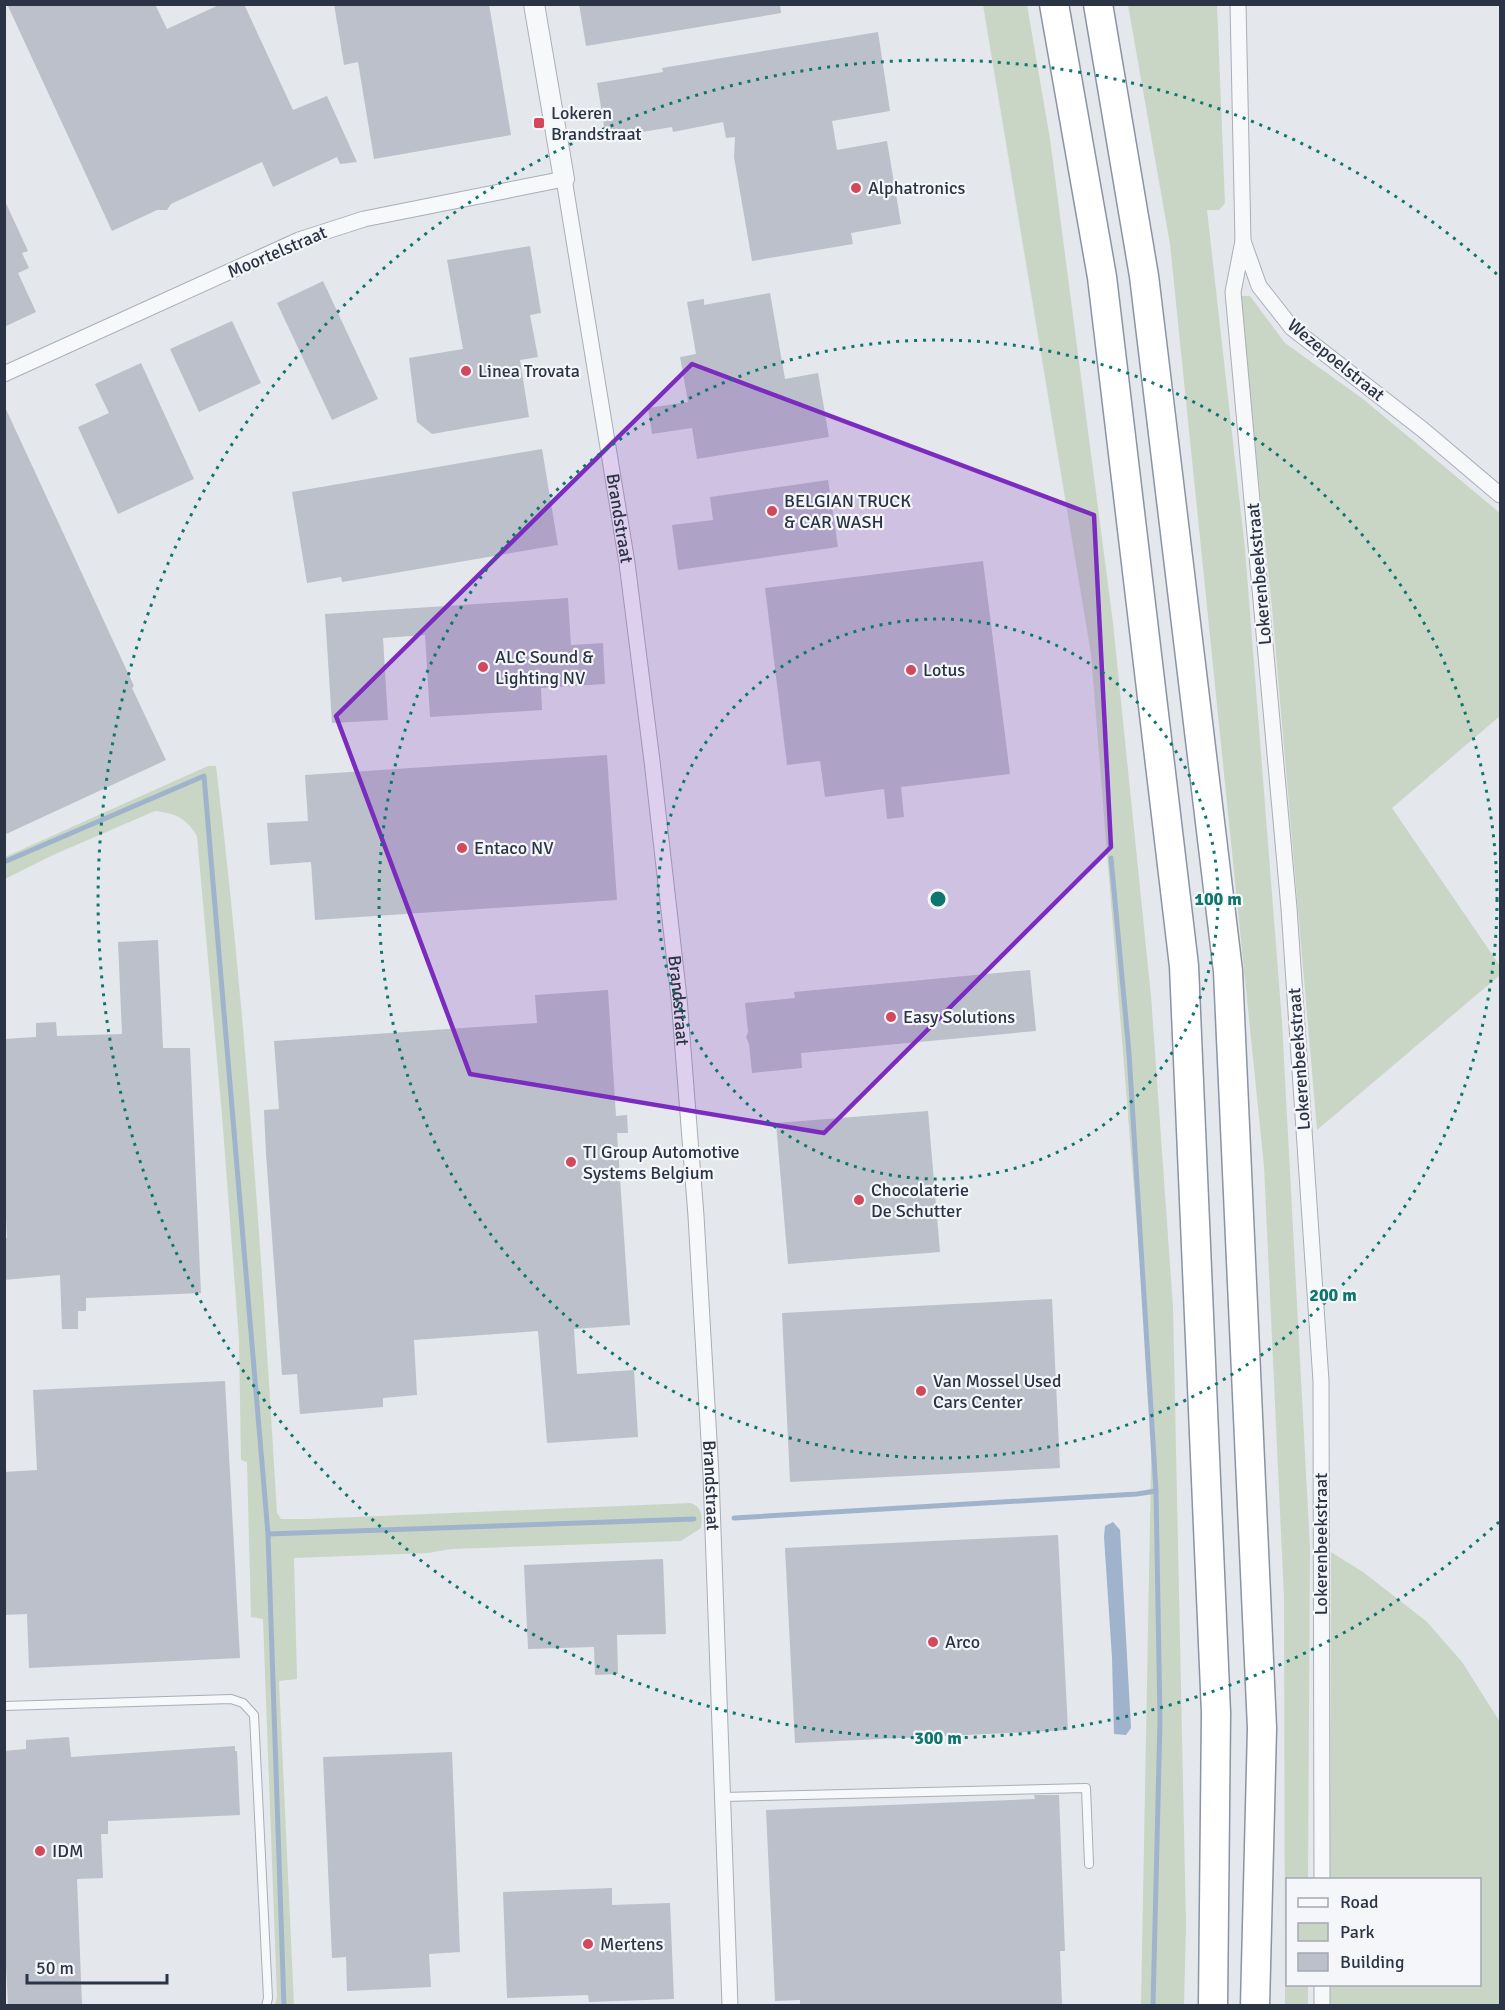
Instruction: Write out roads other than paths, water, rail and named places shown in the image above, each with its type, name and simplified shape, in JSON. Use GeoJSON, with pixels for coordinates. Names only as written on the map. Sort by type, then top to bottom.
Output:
{"type":"FeatureCollection","features":[{"type":"Feature","properties":{"kind":"highway"},"geometry":{"type":"LineString","coordinates":[[1054,4],[1102,277],[1184,966],[1216,1713],[1213,2006]]}},
{"type":"Feature","properties":{"kind":"highway"},"geometry":{"type":"LineString","coordinates":[[1098,4],[1144,276],[1228,971],[1262,1728],[1255,2006]]}},
{"type":"Feature","properties":{"kind":"street","name":"Brandstraat"},"geometry":{"type":"LineString","coordinates":[[534,4],[627,563],[679,998],[696,1216],[707,1404],[724,1797],[730,2006]]}},
{"type":"Feature","properties":{"kind":"street","name":"Wezepoelstraat"},"geometry":{"type":"LineString","coordinates":[[1238,4],[1243,241],[1259,286],[1292,328],[1422,429],[1500,495]]}},
{"type":"Feature","properties":{"kind":"street","name":"Moortelstraat"},"geometry":{"type":"LineString","coordinates":[[4,374],[299,240],[364,219],[564,179]]}},
{"type":"Feature","properties":{"kind":"street","name":"Lokerenbeekstraat"},"geometry":{"type":"LineString","coordinates":[[1243,241],[1233,292],[1289,908],[1321,1381],[1322,1878]]}},
{"type":"Feature","properties":{"kind":"street"},"geometry":{"type":"LineString","coordinates":[[1322,1986],[1322,2006]]}},
{"type":"Feature","properties":{"kind":"lane"},"geometry":{"type":"LineString","coordinates":[[4,1706],[231,1699],[243,1703],[254,1715],[268,1998],[266,2006]]}},
{"type":"Feature","properties":{"kind":"lane"},"geometry":{"type":"LineString","coordinates":[[724,1797],[1086,1788],[1089,1864]]}},
{"type":"Feature","properties":{"kind":"water"},"geometry":{"type":"Polygon","coordinates":[[[1113,1522],[1120,1530],[1131,1728],[1126,1735],[1114,1734],[1112,1658],[1104,1537],[1105,1526],[1113,1522]]]}},
{"type":"Feature","properties":{"kind":"waterway"},"geometry":{"type":"LineString","coordinates":[[4,862],[204,776],[268,1534],[284,2006]]}},
{"type":"Feature","properties":{"kind":"waterway"},"geometry":{"type":"LineString","coordinates":[[1111,858],[1129,1053],[1156,1491]]}},
{"type":"Feature","properties":{"kind":"waterway"},"geometry":{"type":"LineString","coordinates":[[734,1518],[1156,1491],[1160,1720],[1153,2006]]}},
{"type":"Feature","properties":{"kind":"waterway"},"geometry":{"type":"LineString","coordinates":[[268,1534],[694,1519]]}},
{"type":"Feature","properties":{"kind":"place","name":"Lokeren Brandstraat"},"geometry":{"type":"Point","coordinates":[539,123]}},
{"type":"Feature","properties":{"kind":"place","name":"Alphatronics"},"geometry":{"type":"Point","coordinates":[856,188]}},
{"type":"Feature","properties":{"kind":"place","name":"Linea Trovata"},"geometry":{"type":"Point","coordinates":[466,371]}},
{"type":"Feature","properties":{"kind":"place","name":"BELGIAN TRUCK & CAR WASH"},"geometry":{"type":"Point","coordinates":[772,511]}},
{"type":"Feature","properties":{"kind":"place","name":"ALC Sound & Lighting NV"},"geometry":{"type":"Point","coordinates":[483,667]}},
{"type":"Feature","properties":{"kind":"place","name":"Lotus"},"geometry":{"type":"Point","coordinates":[911,670]}},
{"type":"Feature","properties":{"kind":"place","name":"Entaco NV"},"geometry":{"type":"Point","coordinates":[462,848]}},
{"type":"Feature","properties":{"kind":"place","name":"Easy Solutions"},"geometry":{"type":"Point","coordinates":[891,1017]}},
{"type":"Feature","properties":{"kind":"place","name":"TI Group Automotive Systems Belgium"},"geometry":{"type":"Point","coordinates":[571,1162]}},
{"type":"Feature","properties":{"kind":"place","name":"Chocolaterie De Schutter"},"geometry":{"type":"Point","coordinates":[859,1200]}},
{"type":"Feature","properties":{"kind":"place","name":"Van Mossel Used Cars Center"},"geometry":{"type":"Point","coordinates":[921,1391]}},
{"type":"Feature","properties":{"kind":"place","name":"Arco"},"geometry":{"type":"Point","coordinates":[933,1642]}},
{"type":"Feature","properties":{"kind":"place","name":"IDM"},"geometry":{"type":"Point","coordinates":[40,1851]}},
{"type":"Feature","properties":{"kind":"place","name":"Mertens"},"geometry":{"type":"Point","coordinates":[588,1944]}}]}
